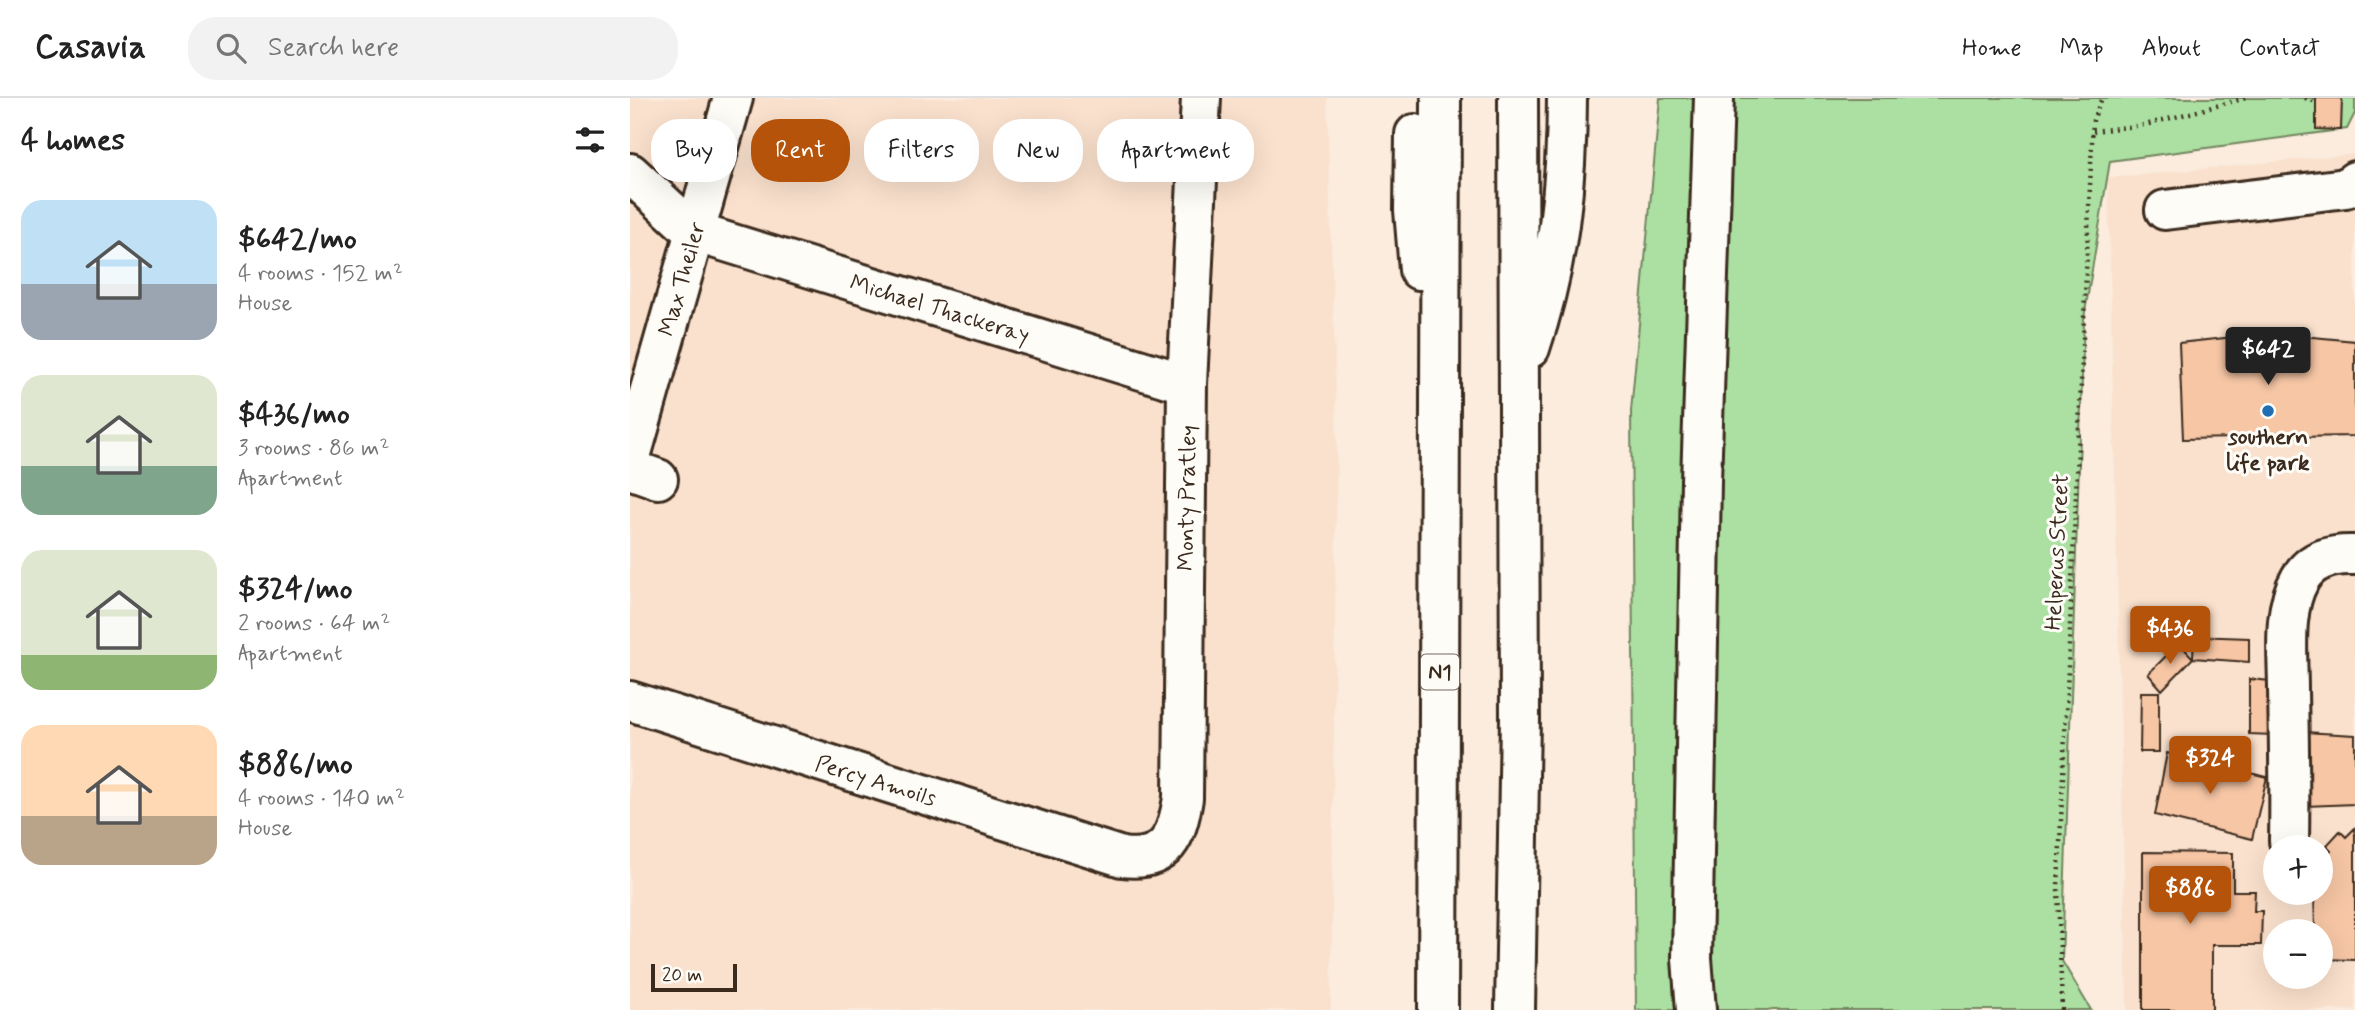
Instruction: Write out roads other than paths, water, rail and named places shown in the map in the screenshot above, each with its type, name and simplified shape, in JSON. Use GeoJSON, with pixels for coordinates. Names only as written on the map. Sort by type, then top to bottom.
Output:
{"type":"FeatureCollection","features":[{"type":"Feature","properties":{"kind":"main road","name":"Max Theiler"},"geometry":{"type":"LineString","coordinates":[[640,469],[694,232],[733,98]]}},
{"type":"Feature","properties":{"kind":"main road","name":"Monty Pratley"},"geometry":{"type":"LineString","coordinates":[[1122,857],[1150,856],[1171,840],[1177,831],[1183,798],[1187,384],[1201,98]]}},
{"type":"Feature","properties":{"kind":"main road"},"geometry":{"type":"LineString","coordinates":[[1415,98],[1417,255],[1429,307],[1441,334]]}},
{"type":"Feature","properties":{"kind":"main road","name":"N1"},"geometry":{"type":"LineString","coordinates":[[1438,1010],[1441,98]]}},
{"type":"Feature","properties":{"kind":"main road"},"geometry":{"type":"LineString","coordinates":[[1515,1010],[1520,719],[1518,98]]}},
{"type":"Feature","properties":{"kind":"main road"},"geometry":{"type":"LineString","coordinates":[[1519,379],[1547,291],[1557,248],[1564,179],[1567,98]]}},
{"type":"Feature","properties":{"kind":"main road"},"geometry":{"type":"LineString","coordinates":[[1696,1010],[1692,959],[1700,481],[1714,98]]}},
{"type":"Feature","properties":{"kind":"main road"},"geometry":{"type":"LineString","coordinates":[[630,173],[694,232]]}},
{"type":"Feature","properties":{"kind":"main road"},"geometry":{"type":"LineString","coordinates":[[2165,210],[2346,188],[2355,181]]}},
{"type":"Feature","properties":{"kind":"main road","name":"Michael Thackeray"},"geometry":{"type":"LineString","coordinates":[[694,232],[1187,384]]}},
{"type":"Feature","properties":{"kind":"main road"},"geometry":{"type":"LineString","coordinates":[[2289,835],[2288,630],[2293,595],[2299,579],[2315,562],[2325,558],[2355,555]]}},
{"type":"Feature","properties":{"kind":"main road","name":"Percy Amoils"},"geometry":{"type":"LineString","coordinates":[[630,701],[1122,857]]}},
{"type":"Feature","properties":{"kind":"place","name":"southern life park"},"geometry":{"type":"Point","coordinates":[2268,411]}}]}
